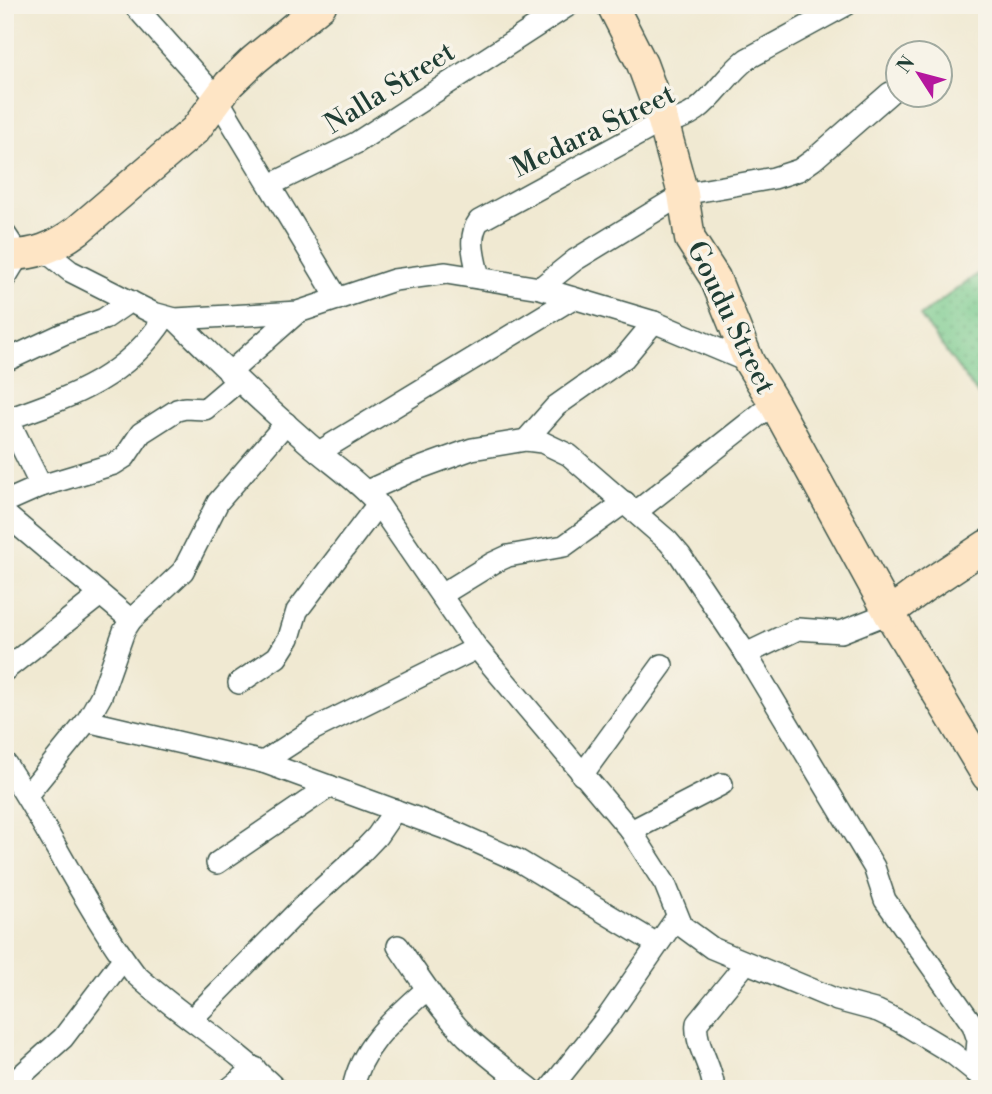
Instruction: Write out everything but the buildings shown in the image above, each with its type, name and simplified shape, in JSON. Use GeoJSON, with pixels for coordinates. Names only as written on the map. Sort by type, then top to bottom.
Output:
{"type":"FeatureCollection","features":[{"type":"Feature","properties":{"kind":"street"},"geometry":{"type":"LineString","coordinates":[[134,5],[217,98],[338,299]]}},
{"type":"Feature","properties":{"kind":"street"},"geometry":{"type":"LineString","coordinates":[[16,255],[61,243],[78,230],[195,130],[207,117],[217,98],[254,60],[321,5]]}},
{"type":"Feature","properties":{"kind":"street","name":"Nalla Street"},"geometry":{"type":"LineString","coordinates":[[270,185],[356,143],[569,5]]}},
{"type":"Feature","properties":{"kind":"street","name":"Medara Street"},"geometry":{"type":"LineString","coordinates":[[479,278],[473,232],[479,221],[491,212],[663,121],[683,118],[698,110],[733,69],[747,59],[846,5]]}},
{"type":"Feature","properties":{"kind":"street","name":"Goudu Street"},"geometry":{"type":"LineString","coordinates":[[615,6],[642,64],[663,121],[683,194],[690,239],[715,278],[749,362],[888,614],[987,776]]}},
{"type":"Feature","properties":{"kind":"street"},"geometry":{"type":"LineString","coordinates":[[540,288],[575,260],[683,194],[774,178],[799,170],[884,98]]}},
{"type":"Feature","properties":{"kind":"street"},"geometry":{"type":"LineString","coordinates":[[16,255],[70,271],[170,318],[286,424],[373,497],[477,648],[631,831],[665,884],[682,926],[712,948],[746,963],[837,1000],[878,1011],[899,1021],[952,1053],[981,1076]]}},
{"type":"Feature","properties":{"kind":"street"},"geometry":{"type":"LineString","coordinates":[[41,485],[7,416],[72,396],[101,379],[130,359],[170,318],[298,312],[394,280],[446,273],[540,288],[654,322],[749,362]]}},
{"type":"Feature","properties":{"kind":"street"},"geometry":{"type":"LineString","coordinates":[[319,453],[573,298]]}},
{"type":"Feature","properties":{"kind":"street"},"geometry":{"type":"LineString","coordinates":[[5,361],[63,334],[104,319],[130,301]]}},
{"type":"Feature","properties":{"kind":"street"},"geometry":{"type":"LineString","coordinates":[[5,502],[41,485],[114,464],[125,457],[141,433],[177,410],[205,409],[298,312]]}},
{"type":"Feature","properties":{"kind":"street"},"geometry":{"type":"LineString","coordinates":[[526,440],[556,406],[624,358],[654,322]]}},
{"type":"Feature","properties":{"kind":"street"},"geometry":{"type":"LineString","coordinates":[[441,596],[508,556],[564,546],[631,507],[774,403]]}},
{"type":"Feature","properties":{"kind":"street"},"geometry":{"type":"LineString","coordinates":[[27,795],[87,721],[101,696],[124,631],[131,620],[183,571],[218,502],[286,424]]}},
{"type":"Feature","properties":{"kind":"street"},"geometry":{"type":"LineString","coordinates":[[239,683],[277,657],[289,638],[297,611],[373,497],[409,472],[472,449],[526,440],[542,442],[559,449],[631,507],[680,555],[746,654],[863,847],[874,867],[885,900],[973,1025],[978,1040],[981,1076]]}},
{"type":"Feature","properties":{"kind":"street"},"geometry":{"type":"LineString","coordinates":[[5,514],[131,620]]}},
{"type":"Feature","properties":{"kind":"street"},"geometry":{"type":"LineString","coordinates":[[746,654],[798,629],[841,632],[888,614],[987,545]]}},
{"type":"Feature","properties":{"kind":"street"},"geometry":{"type":"LineString","coordinates":[[5,670],[100,594]]}},
{"type":"Feature","properties":{"kind":"street"},"geometry":{"type":"LineString","coordinates":[[262,762],[314,729],[477,648]]}},
{"type":"Feature","properties":{"kind":"street"},"geometry":{"type":"LineString","coordinates":[[582,775],[662,665]]}},
{"type":"Feature","properties":{"kind":"street"},"geometry":{"type":"LineString","coordinates":[[87,721],[262,762],[452,831],[519,861],[657,944]]}},
{"type":"Feature","properties":{"kind":"street"},"geometry":{"type":"LineString","coordinates":[[5,763],[27,795],[123,959],[151,989],[255,1068],[276,1089]]}},
{"type":"Feature","properties":{"kind":"street"},"geometry":{"type":"LineString","coordinates":[[631,831],[722,784]]}},
{"type":"Feature","properties":{"kind":"street"},"geometry":{"type":"LineString","coordinates":[[216,863],[330,786]]}},
{"type":"Feature","properties":{"kind":"street"},"geometry":{"type":"LineString","coordinates":[[192,1018],[303,905],[358,856],[377,836],[395,810]]}},
{"type":"Feature","properties":{"kind":"street"},"geometry":{"type":"LineString","coordinates":[[550,1089],[609,1015],[677,917]]}},
{"type":"Feature","properties":{"kind":"street"},"geometry":{"type":"LineString","coordinates":[[398,946],[427,989],[474,1044],[531,1089]]}},
{"type":"Feature","properties":{"kind":"street"},"geometry":{"type":"LineString","coordinates":[[6,1089],[62,1038],[123,959]]}},
{"type":"Feature","properties":{"kind":"street"},"geometry":{"type":"LineString","coordinates":[[714,1089],[709,1063],[695,1033],[696,1023],[746,963]]}},
{"type":"Feature","properties":{"kind":"street"},"geometry":{"type":"LineString","coordinates":[[353,1089],[360,1067],[384,1028],[427,989]]}},
{"type":"Feature","properties":{"kind":"street"},"geometry":{"type":"LineString","coordinates":[[229,1089],[255,1068]]}},
{"type":"Feature","properties":{"kind":"green space"},"geometry":{"type":"Polygon","coordinates":[[[987,267],[987,407],[920,316],[987,267]]]}}]}
